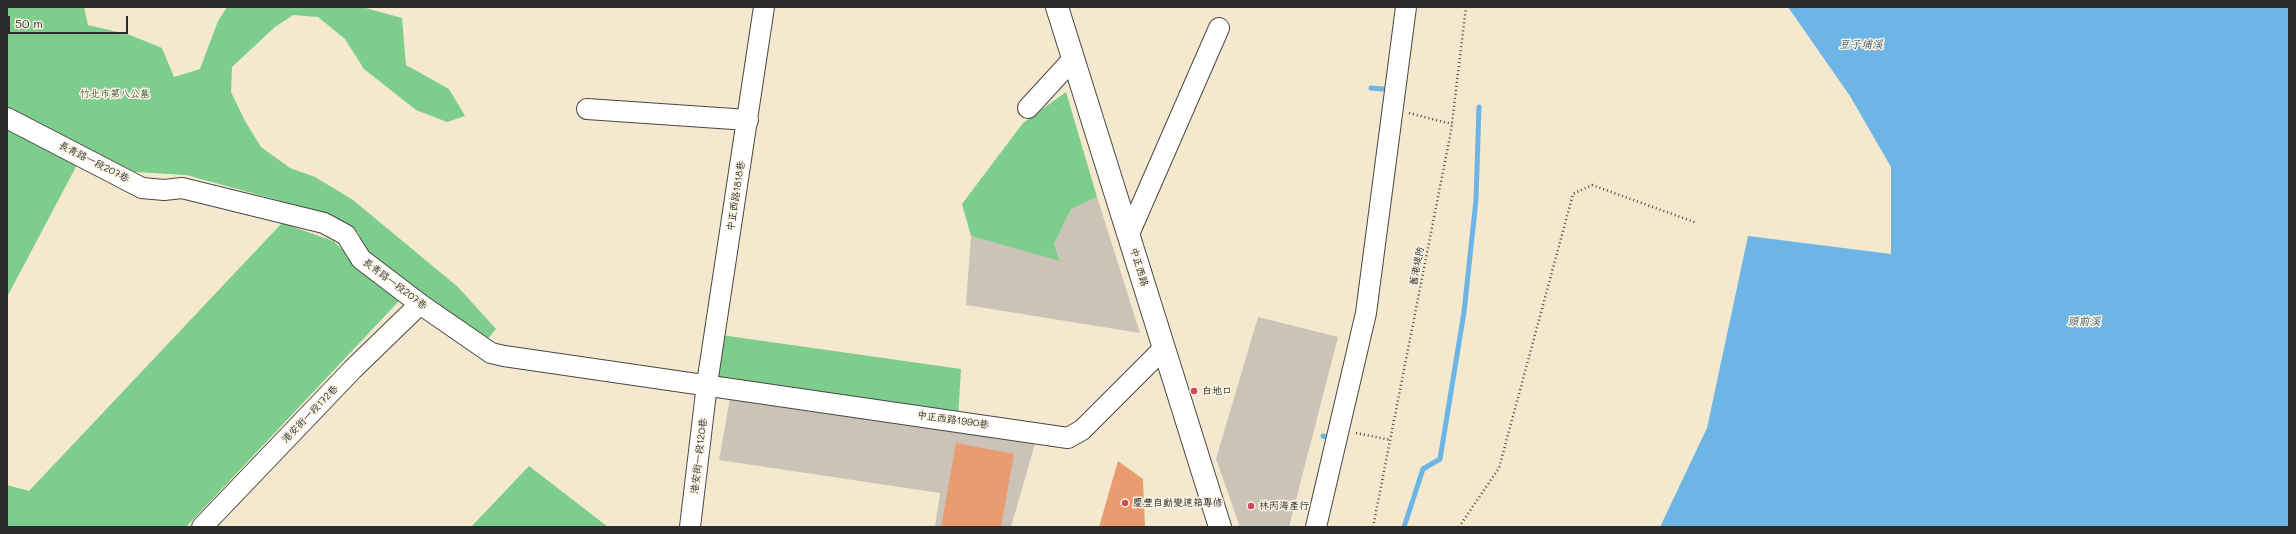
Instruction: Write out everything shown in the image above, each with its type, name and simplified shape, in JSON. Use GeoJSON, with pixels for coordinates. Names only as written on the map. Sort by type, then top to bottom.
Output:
{"type":"FeatureCollection","features":[{"type":"Feature","properties":{"kind":"main road","name":"中正西路"},"geometry":{"type":"LineString","coordinates":[[1057,7],[1220,527]]}},
{"type":"Feature","properties":{"kind":"street","name":"中正西路1818巷"},"geometry":{"type":"LineString","coordinates":[[707,384],[764,7]]}},
{"type":"Feature","properties":{"kind":"street"},"geometry":{"type":"LineString","coordinates":[[1316,527],[1366,313],[1406,7]]}},
{"type":"Feature","properties":{"kind":"street"},"geometry":{"type":"LineString","coordinates":[[1129,234],[1219,28]]}},
{"type":"Feature","properties":{"kind":"street"},"geometry":{"type":"LineString","coordinates":[[1028,108],[1073,59]]}},
{"type":"Feature","properties":{"kind":"street"},"geometry":{"type":"LineString","coordinates":[[587,109],[748,120]]}},
{"type":"Feature","properties":{"kind":"street","name":"長青路一段207巷"},"geometry":{"type":"LineString","coordinates":[[7,118],[142,188],[164,190],[182,188],[324,223],[346,235],[361,259],[420,304],[491,353],[707,384]]}},
{"type":"Feature","properties":{"kind":"street","name":"港安街一段172巷"},"geometry":{"type":"LineString","coordinates":[[202,527],[353,369],[420,304]]}},
{"type":"Feature","properties":{"kind":"street","name":"中正西路1990巷"},"geometry":{"type":"LineString","coordinates":[[707,384],[1068,438],[1082,430],[1164,348]]}},
{"type":"Feature","properties":{"kind":"street","name":"港安街一段120巷"},"geometry":{"type":"LineString","coordinates":[[690,527],[707,384]]}},
{"type":"Feature","properties":{"kind":"path","name":"舊港堤防"},"geometry":{"type":"LineString","coordinates":[[1374,527],[1452,124],[1466,7]]}},
{"type":"Feature","properties":{"kind":"path"},"geometry":{"type":"LineString","coordinates":[[1393,109],[1452,124]]}},
{"type":"Feature","properties":{"kind":"path"},"geometry":{"type":"LineString","coordinates":[[1459,527],[1499,468],[1573,194],[1592,185],[1697,223]]}},
{"type":"Feature","properties":{"kind":"path"},"geometry":{"type":"LineString","coordinates":[[1339,430],[1391,440]]}},
{"type":"Feature","properties":{"kind":"shaded area"},"geometry":{"type":"Polygon","coordinates":[[[1097,197],[1140,333],[966,305],[971,236],[1060,260],[1054,244],[1071,209],[1097,197]]]}},
{"type":"Feature","properties":{"kind":"shaded area"},"geometry":{"type":"Polygon","coordinates":[[[1258,317],[1338,337],[1289,527],[1240,527],[1216,459],[1258,317]]]}},
{"type":"Feature","properties":{"kind":"shaded area"},"geometry":{"type":"Polygon","coordinates":[[[731,393],[1036,440],[1011,527],[935,527],[940,493],[719,460],[731,393]]]}},
{"type":"Feature","properties":{"kind":"green space","name":"竹北市第八公墓"},"geometry":{"type":"Polygon","coordinates":[[[7,7],[84,7],[88,25],[130,35],[162,48],[174,77],[200,69],[218,21],[227,7],[362,7],[402,18],[406,65],[449,89],[465,116],[447,122],[416,110],[364,69],[345,39],[318,17],[293,15],[275,27],[232,67],[231,92],[245,121],[261,147],[290,168],[315,177],[353,200],[458,287],[496,329],[486,341],[368,255],[358,232],[325,213],[186,175],[135,172],[7,107],[7,7]]]}},
{"type":"Feature","properties":{"kind":"green space"},"geometry":{"type":"Polygon","coordinates":[[[1066,92],[1097,197],[1071,209],[1054,244],[1060,261],[971,236],[962,204],[1023,123],[1066,92]]]}},
{"type":"Feature","properties":{"kind":"green space"},"geometry":{"type":"Polygon","coordinates":[[[7,130],[78,163],[7,297],[7,130]]]}},
{"type":"Feature","properties":{"kind":"green space"},"geometry":{"type":"Polygon","coordinates":[[[282,223],[333,241],[399,301],[186,527],[7,527],[7,485],[29,491],[282,223]]]}},
{"type":"Feature","properties":{"kind":"green space"},"geometry":{"type":"Polygon","coordinates":[[[721,335],[961,369],[958,418],[713,380],[721,335]]]}},
{"type":"Feature","properties":{"kind":"green space"},"geometry":{"type":"Polygon","coordinates":[[[529,466],[608,527],[471,527],[529,466]]]}},
{"type":"Feature","properties":{"kind":"water","name":"頭前溪"},"geometry":{"type":"Polygon","coordinates":[[[1788,7],[2289,7],[2289,527],[1660,527],[1707,428],[1748,236],[1891,254],[1891,167],[1850,96],[1788,7]]]}},
{"type":"Feature","properties":{"kind":"building"},"geometry":{"type":"Polygon","coordinates":[[[956,443],[1014,454],[1001,527],[941,527],[956,443]]]}},
{"type":"Feature","properties":{"kind":"building","name":"慶豐自動變速箱專修"},"geometry":{"type":"Polygon","coordinates":[[[1118,461],[1143,479],[1145,527],[1099,527],[1118,461]]]}},
{"type":"Feature","properties":{"kind":"waterway"},"geometry":{"type":"LineString","coordinates":[[1371,88],[1383,89]]}},
{"type":"Feature","properties":{"kind":"waterway"},"geometry":{"type":"LineString","coordinates":[[1404,527],[1423,469],[1440,459],[1464,312],[1476,200],[1479,107]]}},
{"type":"Feature","properties":{"kind":"waterway"},"geometry":{"type":"LineString","coordinates":[[1323,436],[1330,438]]}},
{"type":"Feature","properties":{"kind":"place","name":"白地口"},"geometry":{"type":"Point","coordinates":[1194,391]}},
{"type":"Feature","properties":{"kind":"place","name":"慶豐自動變速箱專修"},"geometry":{"type":"Point","coordinates":[1125,503]}},
{"type":"Feature","properties":{"kind":"place","name":"林丙海產行"},"geometry":{"type":"Point","coordinates":[1251,506]}},
{"type":"Feature","properties":{"kind":"water label","name":"豆子埔溪"},"geometry":{"type":"Point","coordinates":[1861,45]}}]}
